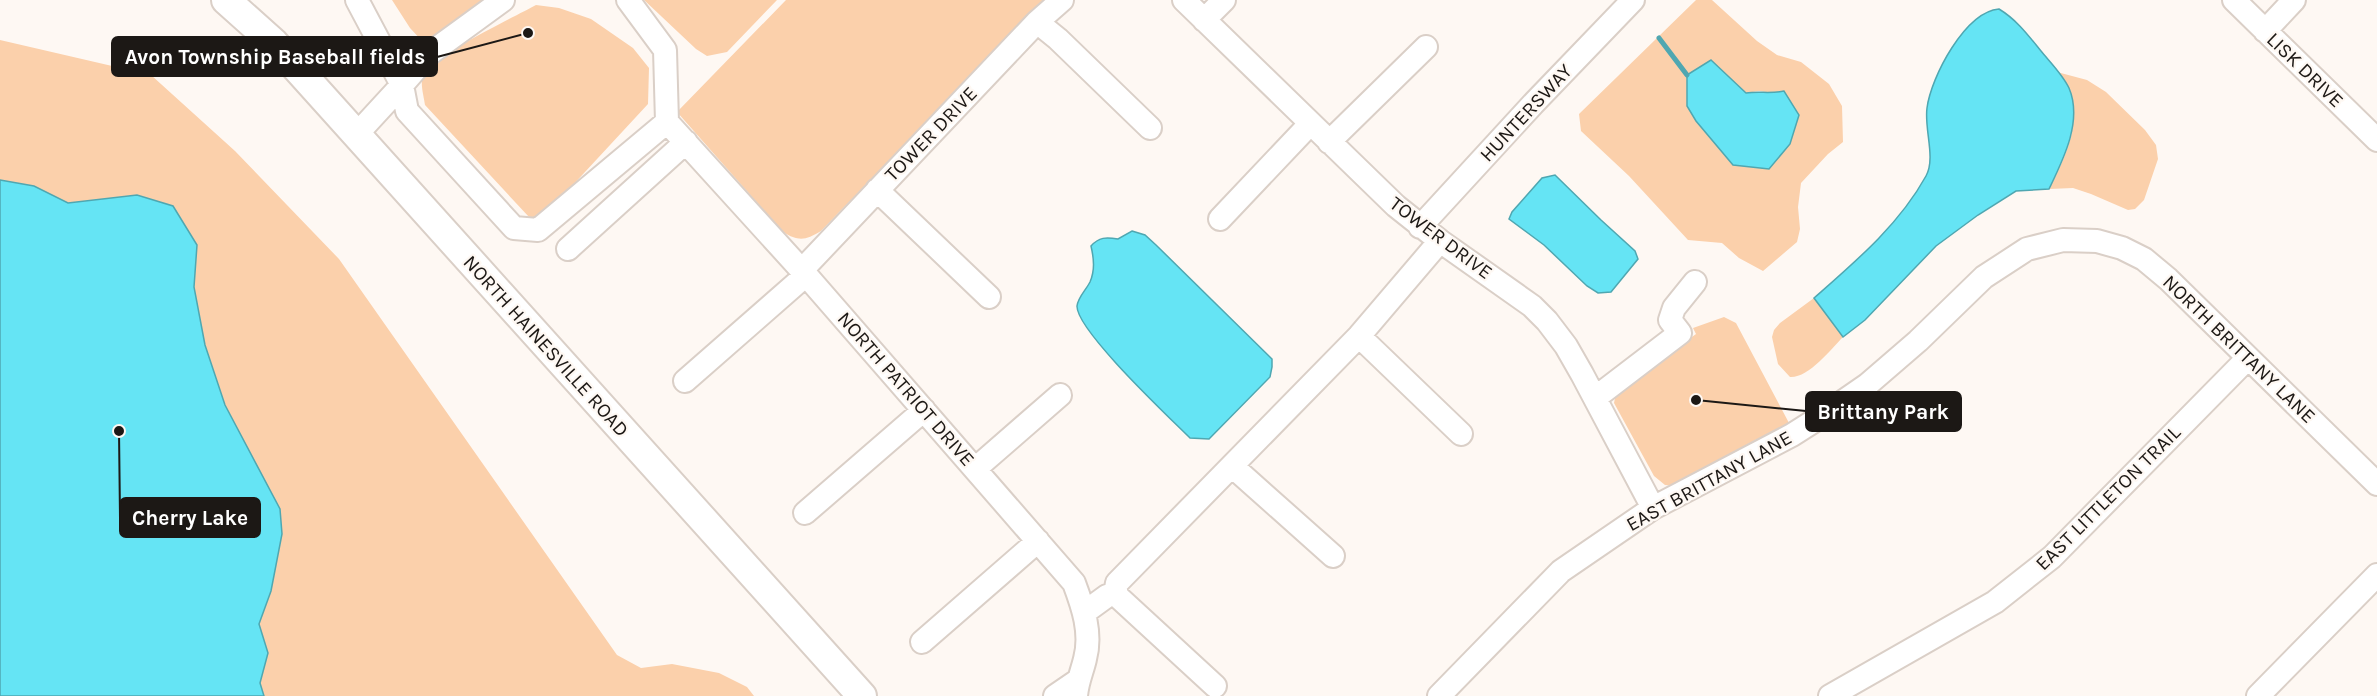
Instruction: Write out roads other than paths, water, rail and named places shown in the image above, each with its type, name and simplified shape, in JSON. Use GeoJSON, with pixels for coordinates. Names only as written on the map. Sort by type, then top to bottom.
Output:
{"type":"FeatureCollection","features":[{"type":"Feature","properties":{"kind":"main road","name":"NORTH HAINESVILLE ROAD"},"geometry":{"type":"LineString","coordinates":[[226,0],[274,43],[862,696]]}},
{"type":"Feature","properties":{"kind":"street"},"geometry":{"type":"LineString","coordinates":[[357,0],[402,85],[406,111],[514,228],[538,230],[667,122],[665,50],[628,0]]}},
{"type":"Feature","properties":{"kind":"street"},"geometry":{"type":"LineString","coordinates":[[356,135],[429,54],[503,0]]}},
{"type":"Feature","properties":{"kind":"street","name":"TOWER DRIVE"},"geometry":{"type":"LineString","coordinates":[[685,381],[804,272],[877,190],[1037,22],[1062,0]]}},
{"type":"Feature","properties":{"kind":"street","name":"TOWER DRIVE"},"geometry":{"type":"LineString","coordinates":[[1184,0],[1310,124],[1420,227],[1532,306],[1547,321],[1566,346],[1653,508]]}},
{"type":"Feature","properties":{"kind":"street"},"geometry":{"type":"LineString","coordinates":[[1204,20],[1224,0]]}},
{"type":"Feature","properties":{"kind":"street","name":"LISK DRIVE"},"geometry":{"type":"LineString","coordinates":[[2234,0],[2377,140]]}},
{"type":"Feature","properties":{"kind":"street"},"geometry":{"type":"LineString","coordinates":[[2265,31],[2294,0]]}},
{"type":"Feature","properties":{"kind":"street","name":"HUNTERSWAY"},"geometry":{"type":"LineString","coordinates":[[1420,227],[1629,2]]}},
{"type":"Feature","properties":{"kind":"street"},"geometry":{"type":"LineString","coordinates":[[1037,22],[1058,39],[1150,128]]}},
{"type":"Feature","properties":{"kind":"street"},"geometry":{"type":"LineString","coordinates":[[1329,142],[1426,47]]}},
{"type":"Feature","properties":{"kind":"street","name":"NORTH PATRIOT DRIVE"},"geometry":{"type":"LineString","coordinates":[[667,122],[804,272],[1074,583],[1085,612],[1088,640],[1085,659],[1076,689],[1055,696]]}},
{"type":"Feature","properties":{"kind":"street"},"geometry":{"type":"LineString","coordinates":[[1220,219],[1310,124]]}},
{"type":"Feature","properties":{"kind":"street"},"geometry":{"type":"LineString","coordinates":[[568,249],[686,142]]}},
{"type":"Feature","properties":{"kind":"street"},"geometry":{"type":"LineString","coordinates":[[877,190],[989,297]]}},
{"type":"Feature","properties":{"kind":"street","name":"EAST BRITTANY LANE"},"geometry":{"type":"LineString","coordinates":[[1439,696],[1561,571],[1653,508],[1792,435],[1867,385],[1918,341],[1984,277],[2001,265],[2027,249],[2063,240],[2086,241]]}},
{"type":"Feature","properties":{"kind":"street"},"geometry":{"type":"LineString","coordinates":[[1115,594],[1117,583],[1359,336],[1440,241]]}},
{"type":"Feature","properties":{"kind":"street","name":"NORTH BRITTANY LANE"},"geometry":{"type":"LineString","coordinates":[[2086,241],[2122,248],[2144,259],[2168,279],[2377,484]]}},
{"type":"Feature","properties":{"kind":"street"},"geometry":{"type":"LineString","coordinates":[[1595,398],[1680,333],[1670,320],[1674,308],[1695,282]]}},
{"type":"Feature","properties":{"kind":"street"},"geometry":{"type":"LineString","coordinates":[[1359,336],[1461,434]]}},
{"type":"Feature","properties":{"kind":"street","name":"EAST LITTLETON TRAIL"},"geometry":{"type":"LineString","coordinates":[[1830,696],[1995,602],[2052,557],[2248,358]]}},
{"type":"Feature","properties":{"kind":"street"},"geometry":{"type":"LineString","coordinates":[[975,469],[1060,395]]}},
{"type":"Feature","properties":{"kind":"street"},"geometry":{"type":"LineString","coordinates":[[805,513],[924,410]]}},
{"type":"Feature","properties":{"kind":"street"},"geometry":{"type":"LineString","coordinates":[[1232,466],[1333,556]]}},
{"type":"Feature","properties":{"kind":"street"},"geometry":{"type":"LineString","coordinates":[[922,642],[1038,542]]}},
{"type":"Feature","properties":{"kind":"street"},"geometry":{"type":"LineString","coordinates":[[2258,696],[2377,575]]}},
{"type":"Feature","properties":{"kind":"street"},"geometry":{"type":"LineString","coordinates":[[1085,612],[1107,596],[1115,594]]}},
{"type":"Feature","properties":{"kind":"street"},"geometry":{"type":"LineString","coordinates":[[1115,594],[1215,686]]}},
{"type":"Feature","properties":{"kind":"water"},"geometry":{"type":"Polygon","coordinates":[[[1999,9],[2027,34],[2060,73],[2069,88],[2073,101],[2073,127],[2070,140],[2049,189],[2016,191],[1978,215],[1936,246],[1865,320],[1843,337],[1814,298],[1890,227],[1915,194],[1929,169],[1927,108],[1935,80],[1962,33],[1986,13],[1999,9]]]}},
{"type":"Feature","properties":{"kind":"water"},"geometry":{"type":"Polygon","coordinates":[[[1711,60],[1746,93],[1784,91],[1799,115],[1790,144],[1769,169],[1733,165],[1696,121],[1687,106],[1687,75],[1711,60]]]}},
{"type":"Feature","properties":{"kind":"water"},"geometry":{"type":"Polygon","coordinates":[[[1555,175],[1635,251],[1638,259],[1611,292],[1598,293],[1587,286],[1544,245],[1509,219],[1512,212],[1542,178],[1555,175]]]}},
{"type":"Feature","properties":{"kind":"water"},"geometry":{"type":"Polygon","coordinates":[[[0,180],[34,186],[68,203],[137,195],[173,206],[197,245],[194,287],[205,345],[225,405],[280,509],[282,534],[271,591],[259,624],[268,653],[260,683],[264,696],[0,696],[0,180]]]}},
{"type":"Feature","properties":{"kind":"water"},"geometry":{"type":"Polygon","coordinates":[[[1132,231],[1145,235],[1156,245],[1272,359],[1270,377],[1209,439],[1190,438],[1126,374],[1091,334],[1081,318],[1077,306],[1093,273],[1091,246],[1100,239],[1118,239],[1132,231]]]}},
{"type":"Feature","properties":{"kind":"waterway"},"geometry":{"type":"LineString","coordinates":[[1659,38],[1687,75]]}},
{"type":"Feature","properties":{"kind":"place","name":"Avon Township Baseball fields"},"geometry":{"type":"Point","coordinates":[528,33]}},
{"type":"Feature","properties":{"kind":"place","name":"Brittany Park"},"geometry":{"type":"Point","coordinates":[1696,400]}},
{"type":"Feature","properties":{"kind":"place","name":"Cherry Lake"},"geometry":{"type":"Point","coordinates":[119,431]}}]}
